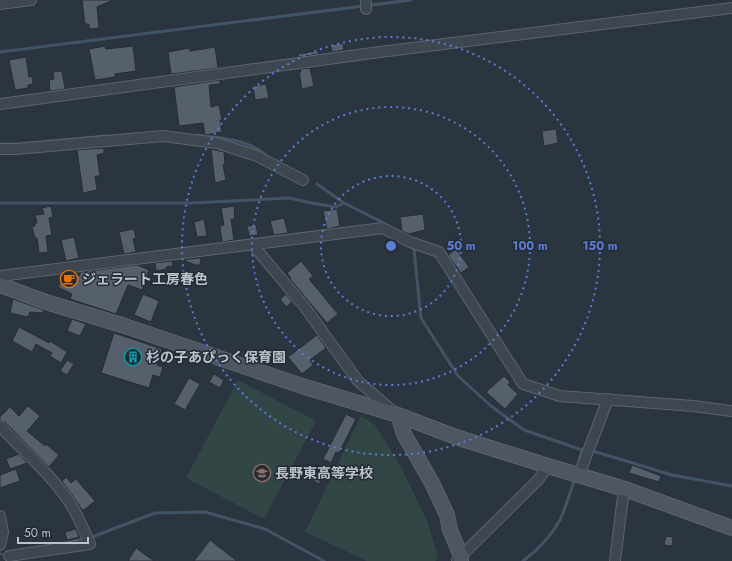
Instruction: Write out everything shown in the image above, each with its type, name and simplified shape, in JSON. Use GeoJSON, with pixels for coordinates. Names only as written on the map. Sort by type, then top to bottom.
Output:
{"type":"FeatureCollection","features":[{"type":"Feature","properties":{"kind":"street"},"geometry":{"type":"LineString","coordinates":[[0,4],[31,0]]}},
{"type":"Feature","properties":{"kind":"street"},"geometry":{"type":"LineString","coordinates":[[0,104],[364,54],[732,8]]}},
{"type":"Feature","properties":{"kind":"street"},"geometry":{"type":"LineString","coordinates":[[0,149],[16,149],[163,136],[217,143],[257,156],[303,180]]}},
{"type":"Feature","properties":{"kind":"street"},"geometry":{"type":"LineString","coordinates":[[0,276],[383,228],[410,242],[440,252],[522,384],[560,396],[693,406],[732,411]]}},
{"type":"Feature","properties":{"kind":"street"},"geometry":{"type":"LineString","coordinates":[[252,244],[304,306],[358,381],[398,415],[404,434],[432,483],[447,515],[459,559],[534,485],[548,466]]}},
{"type":"Feature","properties":{"kind":"street"},"geometry":{"type":"LineString","coordinates":[[0,285],[46,302],[122,325],[302,386],[398,415],[456,437],[625,489],[732,528]]}},
{"type":"Feature","properties":{"kind":"street"},"geometry":{"type":"LineString","coordinates":[[578,475],[608,399]]}},
{"type":"Feature","properties":{"kind":"street"},"geometry":{"type":"LineString","coordinates":[[0,426],[41,467],[69,502],[82,524],[90,544],[13,558],[0,546],[3,532],[0,516]]}},
{"type":"Feature","properties":{"kind":"street"},"geometry":{"type":"LineString","coordinates":[[615,561],[625,489]]}},
{"type":"Feature","properties":{"kind":"green space"},"geometry":{"type":"Polygon","coordinates":[[[238,380],[316,421],[264,519],[186,478],[238,380]]]}},
{"type":"Feature","properties":{"kind":"green space"},"geometry":{"type":"Polygon","coordinates":[[[361,416],[375,425],[400,465],[428,523],[438,557],[435,561],[367,561],[305,532],[361,416]]]}},
{"type":"Feature","properties":{"kind":"building"},"geometry":{"type":"Polygon","coordinates":[[[82,0],[113,0],[97,7],[99,28],[89,29],[89,24],[85,24],[82,0]]]}},
{"type":"Feature","properties":{"kind":"building"},"geometry":{"type":"Polygon","coordinates":[[[343,43],[344,50],[332,52],[331,45],[343,43]]]}},
{"type":"Feature","properties":{"kind":"building"},"geometry":{"type":"Polygon","coordinates":[[[105,46],[106,49],[133,46],[136,71],[115,74],[115,77],[95,80],[89,49],[105,46]]]}},
{"type":"Feature","properties":{"kind":"building"},"geometry":{"type":"Polygon","coordinates":[[[215,47],[218,68],[171,74],[168,52],[189,48],[190,51],[215,47]]]}},
{"type":"Feature","properties":{"kind":"building"},"geometry":{"type":"Polygon","coordinates":[[[318,51],[319,54],[298,57],[298,54],[318,51]]]}},
{"type":"Feature","properties":{"kind":"building"},"geometry":{"type":"Polygon","coordinates":[[[26,57],[29,77],[32,76],[33,84],[28,85],[28,88],[15,90],[9,60],[26,57]]]}},
{"type":"Feature","properties":{"kind":"building"},"geometry":{"type":"Polygon","coordinates":[[[310,68],[314,86],[302,89],[299,72],[301,72],[300,69],[310,68]]]}},
{"type":"Feature","properties":{"kind":"building"},"geometry":{"type":"Polygon","coordinates":[[[62,71],[65,89],[50,91],[49,80],[54,79],[53,72],[62,71]]]}},
{"type":"Feature","properties":{"kind":"building"},"geometry":{"type":"Polygon","coordinates":[[[220,80],[220,84],[209,85],[211,107],[219,105],[222,120],[220,120],[222,132],[205,135],[203,123],[179,126],[174,87],[220,80]]]}},
{"type":"Feature","properties":{"kind":"building"},"geometry":{"type":"Polygon","coordinates":[[[266,84],[269,98],[255,100],[253,86],[266,84]]]}},
{"type":"Feature","properties":{"kind":"building"},"geometry":{"type":"Polygon","coordinates":[[[556,129],[558,143],[544,146],[542,131],[556,129]]]}},
{"type":"Feature","properties":{"kind":"building"},"geometry":{"type":"Polygon","coordinates":[[[104,148],[104,153],[97,155],[100,176],[95,176],[97,190],[83,193],[77,150],[104,148]]]}},
{"type":"Feature","properties":{"kind":"building"},"geometry":{"type":"Polygon","coordinates":[[[211,149],[224,152],[225,165],[223,165],[226,180],[215,183],[211,149]]]}},
{"type":"Feature","properties":{"kind":"building"},"geometry":{"type":"Polygon","coordinates":[[[51,206],[53,217],[49,218],[52,235],[46,236],[48,252],[39,253],[37,238],[35,238],[32,227],[35,226],[35,223],[37,223],[35,215],[44,214],[42,208],[51,206]]]}},
{"type":"Feature","properties":{"kind":"building"},"geometry":{"type":"Polygon","coordinates":[[[234,206],[235,219],[231,219],[234,240],[222,242],[220,226],[224,225],[221,208],[234,206]]]}},
{"type":"Feature","properties":{"kind":"building"},"geometry":{"type":"Polygon","coordinates":[[[337,209],[340,226],[327,229],[323,211],[337,209]]]}},
{"type":"Feature","properties":{"kind":"building"},"geometry":{"type":"Polygon","coordinates":[[[423,214],[425,230],[409,234],[402,231],[400,217],[423,214]]]}},
{"type":"Feature","properties":{"kind":"building"},"geometry":{"type":"Polygon","coordinates":[[[284,218],[288,233],[274,235],[270,221],[284,218]]]}},
{"type":"Feature","properties":{"kind":"building"},"geometry":{"type":"Polygon","coordinates":[[[204,219],[207,236],[197,237],[194,222],[204,219]]]}},
{"type":"Feature","properties":{"kind":"building"},"geometry":{"type":"Polygon","coordinates":[[[256,225],[258,235],[249,236],[247,226],[256,225]]]}},
{"type":"Feature","properties":{"kind":"building"},"geometry":{"type":"Polygon","coordinates":[[[134,229],[136,238],[133,239],[136,252],[124,254],[119,232],[134,229]]]}},
{"type":"Feature","properties":{"kind":"building"},"geometry":{"type":"Polygon","coordinates":[[[74,237],[79,258],[66,261],[61,240],[74,237]]]}},
{"type":"Feature","properties":{"kind":"building"},"geometry":{"type":"Polygon","coordinates":[[[456,249],[469,267],[461,273],[448,255],[456,249]]]}},
{"type":"Feature","properties":{"kind":"building"},"geometry":{"type":"Polygon","coordinates":[[[201,258],[200,265],[195,265],[183,260],[201,258]]]}},
{"type":"Feature","properties":{"kind":"building"},"geometry":{"type":"Polygon","coordinates":[[[172,261],[173,266],[156,271],[155,263],[172,261]]]}},
{"type":"Feature","properties":{"kind":"building"},"geometry":{"type":"Polygon","coordinates":[[[301,261],[313,276],[309,279],[338,314],[327,323],[290,279],[291,278],[287,273],[301,261]]]}},
{"type":"Feature","properties":{"kind":"building"},"geometry":{"type":"Polygon","coordinates":[[[137,265],[149,270],[142,290],[128,285],[116,314],[70,299],[72,294],[58,287],[65,274],[79,276],[81,272],[137,265]]]}},
{"type":"Feature","properties":{"kind":"building"},"geometry":{"type":"Polygon","coordinates":[[[143,294],[159,301],[151,322],[134,315],[143,294]]]}},
{"type":"Feature","properties":{"kind":"building"},"geometry":{"type":"Polygon","coordinates":[[[286,294],[292,302],[286,307],[280,299],[286,294]]]}},
{"type":"Feature","properties":{"kind":"building"},"geometry":{"type":"Polygon","coordinates":[[[13,299],[44,310],[43,313],[30,312],[28,317],[10,313],[13,299]]]}},
{"type":"Feature","properties":{"kind":"building"},"geometry":{"type":"Polygon","coordinates":[[[72,319],[86,324],[80,336],[67,331],[72,319]]]}},
{"type":"Feature","properties":{"kind":"building"},"geometry":{"type":"Polygon","coordinates":[[[19,327],[49,343],[50,341],[67,352],[61,363],[50,356],[52,353],[36,344],[32,352],[12,341],[19,327]]]}},
{"type":"Feature","properties":{"kind":"building","name":"杉の子あぴっく保育園"},"geometry":{"type":"Polygon","coordinates":[[[114,333],[162,349],[157,365],[163,367],[160,377],[153,375],[149,388],[101,373],[114,333]]]}},
{"type":"Feature","properties":{"kind":"building"},"geometry":{"type":"Polygon","coordinates":[[[317,335],[326,348],[310,360],[313,365],[302,374],[288,357],[317,335]]]}},
{"type":"Feature","properties":{"kind":"building"},"geometry":{"type":"Polygon","coordinates":[[[67,360],[74,364],[67,375],[60,371],[67,360]]]}},
{"type":"Feature","properties":{"kind":"building"},"geometry":{"type":"Polygon","coordinates":[[[214,374],[224,380],[220,388],[209,382],[214,374]]]}},
{"type":"Feature","properties":{"kind":"building"},"geometry":{"type":"Polygon","coordinates":[[[504,376],[510,382],[508,385],[518,394],[505,409],[486,392],[504,376]]]}},
{"type":"Feature","properties":{"kind":"building"},"geometry":{"type":"Polygon","coordinates":[[[189,378],[200,384],[185,410],[174,404],[189,378]]]}},
{"type":"Feature","properties":{"kind":"building"},"geometry":{"type":"Polygon","coordinates":[[[28,406],[40,416],[27,431],[59,455],[49,467],[5,422],[0,420],[0,417],[10,407],[19,416],[28,406]]]}},
{"type":"Feature","properties":{"kind":"building"},"geometry":{"type":"Polygon","coordinates":[[[346,414],[356,419],[339,453],[336,452],[331,463],[323,459],[346,414]]]}},
{"type":"Feature","properties":{"kind":"building"},"geometry":{"type":"Polygon","coordinates":[[[19,454],[27,463],[10,469],[6,459],[19,454]]]}},
{"type":"Feature","properties":{"kind":"building"},"geometry":{"type":"Polygon","coordinates":[[[632,465],[661,476],[659,482],[629,473],[632,465]]]}},
{"type":"Feature","properties":{"kind":"building"},"geometry":{"type":"Polygon","coordinates":[[[16,469],[20,481],[0,488],[0,475],[16,469]]]}},
{"type":"Feature","properties":{"kind":"building"},"geometry":{"type":"Polygon","coordinates":[[[316,472],[323,476],[319,484],[312,480],[316,472]]]}},
{"type":"Feature","properties":{"kind":"building"},"geometry":{"type":"Polygon","coordinates":[[[66,477],[71,483],[76,479],[95,501],[82,510],[62,481],[66,477]]]}},
{"type":"Feature","properties":{"kind":"building"},"geometry":{"type":"Polygon","coordinates":[[[76,529],[79,537],[67,540],[65,532],[76,529]]]}},
{"type":"Feature","properties":{"kind":"building"},"geometry":{"type":"Polygon","coordinates":[[[666,536],[673,537],[672,546],[664,545],[666,536]]]}},
{"type":"Feature","properties":{"kind":"building"},"geometry":{"type":"Polygon","coordinates":[[[210,540],[237,561],[194,561],[210,540]]]}},
{"type":"Feature","properties":{"kind":"building"},"geometry":{"type":"Polygon","coordinates":[[[136,548],[154,561],[128,561],[136,548]]]}},
{"type":"Feature","properties":{"kind":"waterway"},"geometry":{"type":"LineString","coordinates":[[0,52],[411,0]]}},
{"type":"Feature","properties":{"kind":"waterway"},"geometry":{"type":"LineString","coordinates":[[197,135],[234,140],[252,146],[267,156]]}},
{"type":"Feature","properties":{"kind":"waterway"},"geometry":{"type":"LineString","coordinates":[[0,144],[19,144],[106,136]]}},
{"type":"Feature","properties":{"kind":"waterway"},"geometry":{"type":"LineString","coordinates":[[317,184],[344,203],[382,222]]}},
{"type":"Feature","properties":{"kind":"waterway"},"geometry":{"type":"LineString","coordinates":[[0,203],[192,203],[290,198],[336,207],[344,203]]}},
{"type":"Feature","properties":{"kind":"waterway"},"geometry":{"type":"LineString","coordinates":[[414,250],[421,318],[458,376],[491,406],[524,430],[582,450],[579,461]]}},
{"type":"Feature","properties":{"kind":"waterway"},"geometry":{"type":"LineString","coordinates":[[593,451],[672,475],[732,486]]}},
{"type":"Feature","properties":{"kind":"waterway"},"geometry":{"type":"LineString","coordinates":[[523,561],[553,532],[560,520],[575,479]]}},
{"type":"Feature","properties":{"kind":"waterway"},"geometry":{"type":"LineString","coordinates":[[92,537],[155,513],[205,512],[265,529],[324,561]]}},
{"type":"Feature","properties":{"kind":"waterway"},"geometry":{"type":"LineString","coordinates":[[74,541],[84,539]]}},
{"type":"Feature","properties":{"kind":"place","name":"ジェラート工房春色"},"geometry":{"type":"Point","coordinates":[69,279]}},
{"type":"Feature","properties":{"kind":"place","name":"杉の子あぴっく保育園"},"geometry":{"type":"Point","coordinates":[133,357]}},
{"type":"Feature","properties":{"kind":"place","name":"長野東高等学校"},"geometry":{"type":"Point","coordinates":[262,473]}}]}
